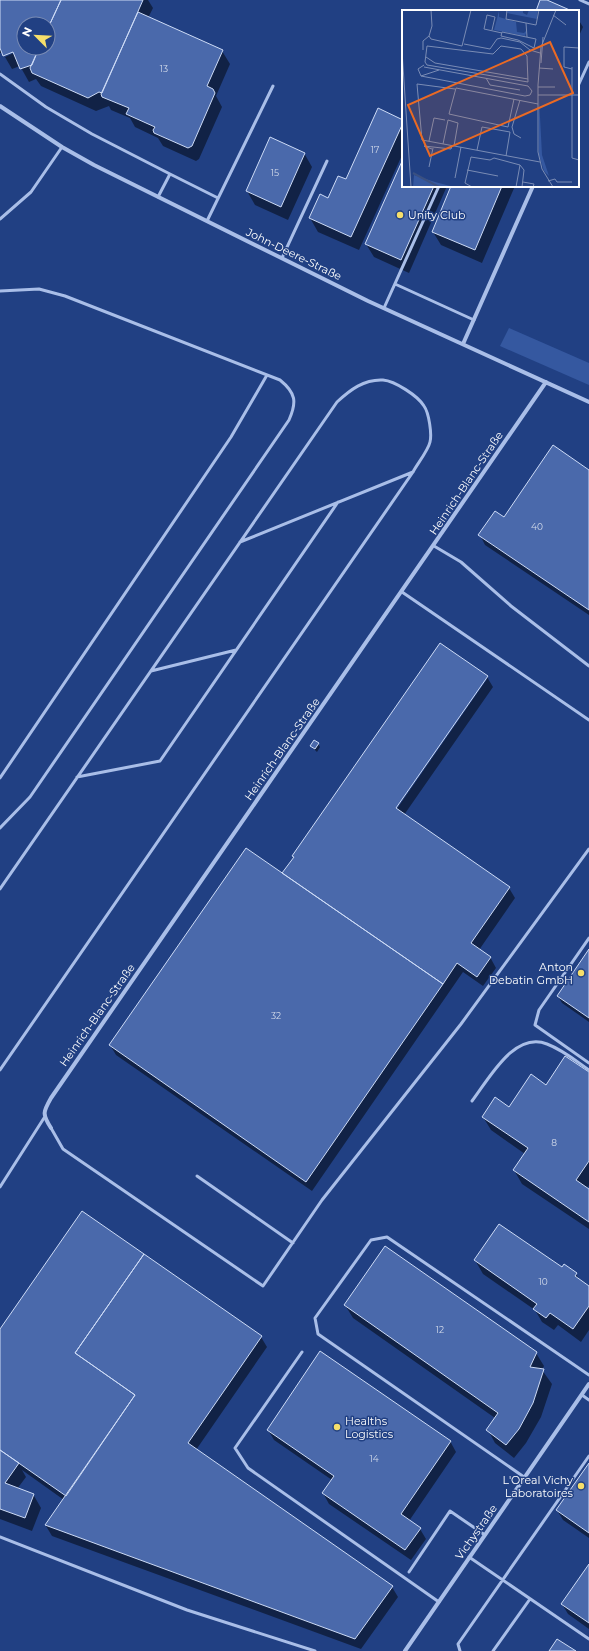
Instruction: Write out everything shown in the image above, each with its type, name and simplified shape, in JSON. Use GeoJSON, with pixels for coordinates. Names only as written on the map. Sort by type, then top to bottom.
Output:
{"type":"FeatureCollection","features":[{"type":"Feature","properties":{"kind":"street","name":"John-Deere-Straße"},"geometry":{"type":"LineString","coordinates":[[0,106],[62,147],[94,166],[384,308],[589,402]]}},
{"type":"Feature","properties":{"kind":"street"},"geometry":{"type":"LineString","coordinates":[[463,344],[533,187]]}},
{"type":"Feature","properties":{"kind":"street","name":"Heinrich-Blanc-Straße"},"geometry":{"type":"LineString","coordinates":[[44,1118],[43,1113],[51,1098],[546,382]]}},
{"type":"Feature","properties":{"kind":"street"},"geometry":{"type":"LineString","coordinates":[[44,1118],[51,1128]]}},
{"type":"Feature","properties":{"kind":"street","name":"Vichystraße"},"geometry":{"type":"LineString","coordinates":[[405,1651],[589,1384]]}},
{"type":"Feature","properties":{"kind":"lane"},"geometry":{"type":"LineString","coordinates":[[580,0],[589,4]]}},
{"type":"Feature","properties":{"kind":"lane"},"geometry":{"type":"LineString","coordinates":[[579,84],[589,62]]}},
{"type":"Feature","properties":{"kind":"lane"},"geometry":{"type":"LineString","coordinates":[[0,74],[46,107],[92,134],[218,198]]}},
{"type":"Feature","properties":{"kind":"lane"},"geometry":{"type":"LineString","coordinates":[[207,221],[273,86]]}},
{"type":"Feature","properties":{"kind":"lane"},"geometry":{"type":"LineString","coordinates":[[0,219],[31,192],[62,147]]}},
{"type":"Feature","properties":{"kind":"lane"},"geometry":{"type":"LineString","coordinates":[[282,258],[327,161]]}},
{"type":"Feature","properties":{"kind":"lane"},"geometry":{"type":"LineString","coordinates":[[158,197],[170,174]]}},
{"type":"Feature","properties":{"kind":"lane"},"geometry":{"type":"LineString","coordinates":[[384,308],[439,187]]}},
{"type":"Feature","properties":{"kind":"lane"},"geometry":{"type":"LineString","coordinates":[[395,284],[474,320]]}},
{"type":"Feature","properties":{"kind":"lane"},"geometry":{"type":"LineString","coordinates":[[0,291],[39,289],[65,296],[280,380],[289,388],[293,396],[294,408],[289,420],[30,797],[0,828]]}},
{"type":"Feature","properties":{"kind":"lane"},"geometry":{"type":"LineString","coordinates":[[0,778],[231,437],[267,376]]}},
{"type":"Feature","properties":{"kind":"lane"},"geometry":{"type":"LineString","coordinates":[[0,889],[337,402],[350,390],[367,382],[384,380],[402,386],[424,406],[429,422],[430,442],[413,472],[0,1070]]}},
{"type":"Feature","properties":{"kind":"lane"},"geometry":{"type":"LineString","coordinates":[[240,542],[413,472]]}},
{"type":"Feature","properties":{"kind":"lane"},"geometry":{"type":"LineString","coordinates":[[78,777],[160,761],[338,502]]}},
{"type":"Feature","properties":{"kind":"lane"},"geometry":{"type":"LineString","coordinates":[[434,546],[462,562],[511,606],[589,666]]}},
{"type":"Feature","properties":{"kind":"lane"},"geometry":{"type":"LineString","coordinates":[[402,592],[589,720]]}},
{"type":"Feature","properties":{"kind":"lane"},"geometry":{"type":"LineString","coordinates":[[150,672],[236,650]]}},
{"type":"Feature","properties":{"kind":"lane"},"geometry":{"type":"LineString","coordinates":[[51,1128],[63,1149],[263,1286],[322,1200],[461,1024],[589,849]]}},
{"type":"Feature","properties":{"kind":"lane"},"geometry":{"type":"LineString","coordinates":[[589,938],[539,1010],[535,1024],[589,1063]]}},
{"type":"Feature","properties":{"kind":"lane"},"geometry":{"type":"LineString","coordinates":[[472,1101],[505,1057],[520,1046],[535,1042],[546,1044],[562,1051],[589,1070]]}},
{"type":"Feature","properties":{"kind":"lane"},"geometry":{"type":"LineString","coordinates":[[0,1187],[44,1118]]}},
{"type":"Feature","properties":{"kind":"lane"},"geometry":{"type":"LineString","coordinates":[[197,1176],[293,1243]]}},
{"type":"Feature","properties":{"kind":"lane"},"geometry":{"type":"LineString","coordinates":[[524,1477],[318,1334],[315,1318],[371,1240],[387,1237],[589,1375]]}},
{"type":"Feature","properties":{"kind":"lane"},"geometry":{"type":"LineString","coordinates":[[302,1352],[235,1448],[248,1468],[439,1602]]}},
{"type":"Feature","properties":{"kind":"lane"},"geometry":{"type":"LineString","coordinates":[[582,1394],[589,1400]]}},
{"type":"Feature","properties":{"kind":"lane"},"geometry":{"type":"LineString","coordinates":[[460,1651],[458,1644],[589,1456]]}},
{"type":"Feature","properties":{"kind":"lane"},"geometry":{"type":"LineString","coordinates":[[409,1572],[450,1511],[485,1535]]}},
{"type":"Feature","properties":{"kind":"lane"},"geometry":{"type":"LineString","coordinates":[[0,1537],[187,1610],[315,1651]]}},
{"type":"Feature","properties":{"kind":"lane"},"geometry":{"type":"LineString","coordinates":[[470,1557],[589,1639]]}},
{"type":"Feature","properties":{"kind":"lane"},"geometry":{"type":"LineString","coordinates":[[493,1651],[530,1599]]}},
{"type":"Feature","properties":{"kind":"shaded area"},"geometry":{"type":"Polygon","coordinates":[[[509,328],[589,363],[589,385],[500,346],[509,328]]]}},
{"type":"Feature","properties":{"kind":"building"},"geometry":{"type":"Polygon","coordinates":[[[0,0],[61,0],[54,16],[16,16],[16,56],[36,56],[32,65],[20,69],[13,52],[3,56],[0,48],[0,0]]]}},
{"type":"Feature","properties":{"kind":"building"},"geometry":{"type":"Polygon","coordinates":[[[61,0],[143,0],[102,93],[99,92],[88,98],[32,73],[30,68],[35,56],[56,56],[56,16],[54,16],[61,0]]]}},
{"type":"Feature","properties":{"kind":"building"},"geometry":{"type":"Polygon","coordinates":[[[540,0],[547,0],[570,10],[536,10],[540,0]]]}},
{"type":"Feature","properties":{"kind":"building"},"geometry":{"type":"Polygon","coordinates":[[[138,12],[223,50],[207,86],[213,89],[215,93],[192,146],[188,148],[154,133],[153,130],[155,127],[126,114],[129,108],[102,97],[101,94],[138,12]]]}},
{"type":"Feature","properties":{"kind":"building"},"geometry":{"type":"Polygon","coordinates":[[[378,108],[402,120],[402,125],[351,237],[309,218],[320,194],[328,198],[338,176],[346,179],[378,108]]]}},
{"type":"Feature","properties":{"kind":"building"},"geometry":{"type":"Polygon","coordinates":[[[270,137],[305,153],[281,207],[246,191],[270,137]]]}},
{"type":"Feature","properties":{"kind":"building","name":"Unity Club"},"geometry":{"type":"Polygon","coordinates":[[[402,161],[402,187],[434,187],[401,260],[365,244],[402,161]]]}},
{"type":"Feature","properties":{"kind":"building"},"geometry":{"type":"Polygon","coordinates":[[[451,187],[502,187],[475,250],[432,232],[451,187]]]}},
{"type":"Feature","properties":{"kind":"building"},"geometry":{"type":"Polygon","coordinates":[[[553,445],[589,470],[589,610],[478,535],[495,511],[504,517],[553,445]]]}},
{"type":"Feature","properties":{"kind":"building"},"geometry":{"type":"Polygon","coordinates":[[[440,643],[488,676],[396,808],[510,887],[471,943],[491,957],[477,977],[457,963],[443,984],[282,873],[294,857],[292,856],[440,643]]]}},
{"type":"Feature","properties":{"kind":"building"},"geometry":{"type":"Polygon","coordinates":[[[314,740],[319,743],[315,749],[310,746],[314,740]]]}},
{"type":"Feature","properties":{"kind":"building"},"geometry":{"type":"Polygon","coordinates":[[[246,848],[443,984],[306,1182],[109,1045],[246,848]]]}},
{"type":"Feature","properties":{"kind":"building","name":"Anton Debatin GmbH"},"geometry":{"type":"Polygon","coordinates":[[[589,949],[589,1018],[557,996],[589,949]]]}},
{"type":"Feature","properties":{"kind":"building"},"geometry":{"type":"Polygon","coordinates":[[[565,1056],[589,1072],[589,1161],[576,1180],[589,1189],[589,1222],[513,1170],[528,1148],[482,1117],[495,1097],[509,1107],[531,1074],[546,1085],[565,1056]]]}},
{"type":"Feature","properties":{"kind":"building"},"geometry":{"type":"Polygon","coordinates":[[[82,1211],[144,1254],[75,1353],[135,1395],[66,1496],[0,1450],[0,1329],[82,1211]]]}},
{"type":"Feature","properties":{"kind":"building"},"geometry":{"type":"Polygon","coordinates":[[[499,1224],[562,1267],[564,1264],[577,1273],[575,1276],[589,1286],[589,1306],[573,1329],[550,1313],[546,1318],[533,1309],[537,1304],[474,1260],[499,1224]]]}},
{"type":"Feature","properties":{"kind":"building"},"geometry":{"type":"Polygon","coordinates":[[[385,1246],[537,1352],[530,1367],[544,1369],[533,1403],[519,1429],[506,1445],[486,1430],[498,1413],[344,1305],[385,1246]]]}},
{"type":"Feature","properties":{"kind":"building"},"geometry":{"type":"Polygon","coordinates":[[[144,1254],[262,1336],[188,1443],[393,1586],[355,1639],[45,1525],[135,1395],[75,1353],[144,1254]]]}},
{"type":"Feature","properties":{"kind":"building"},"geometry":{"type":"Polygon","coordinates":[[[320,1351],[451,1441],[401,1514],[421,1528],[405,1550],[322,1493],[334,1476],[267,1430],[320,1351]]]}},
{"type":"Feature","properties":{"kind":"building"},"geometry":{"type":"Polygon","coordinates":[[[0,1450],[19,1463],[5,1483],[34,1494],[25,1518],[0,1509],[0,1450]]]}},
{"type":"Feature","properties":{"kind":"building","name":"L'Oreal Vichy Laboratoires"},"geometry":{"type":"Polygon","coordinates":[[[589,1463],[589,1533],[556,1510],[589,1463]]]}},
{"type":"Feature","properties":{"kind":"building"},"geometry":{"type":"Polygon","coordinates":[[[589,1564],[589,1623],[561,1604],[589,1564]]]}},
{"type":"Feature","properties":{"kind":"building"},"geometry":{"type":"Polygon","coordinates":[[[557,1639],[576,1651],[549,1651],[557,1639]]]}},
{"type":"Feature","properties":{"kind":"place","name":"Unity Club"},"geometry":{"type":"Point","coordinates":[400,215]}},
{"type":"Feature","properties":{"kind":"place","name":"Anton Debatin GmbH"},"geometry":{"type":"Point","coordinates":[581,973]}},
{"type":"Feature","properties":{"kind":"place","name":"Healths Logistics"},"geometry":{"type":"Point","coordinates":[337,1427]}},
{"type":"Feature","properties":{"kind":"place","name":"L'Oreal Vichy Laboratoires"},"geometry":{"type":"Point","coordinates":[581,1486]}}]}
